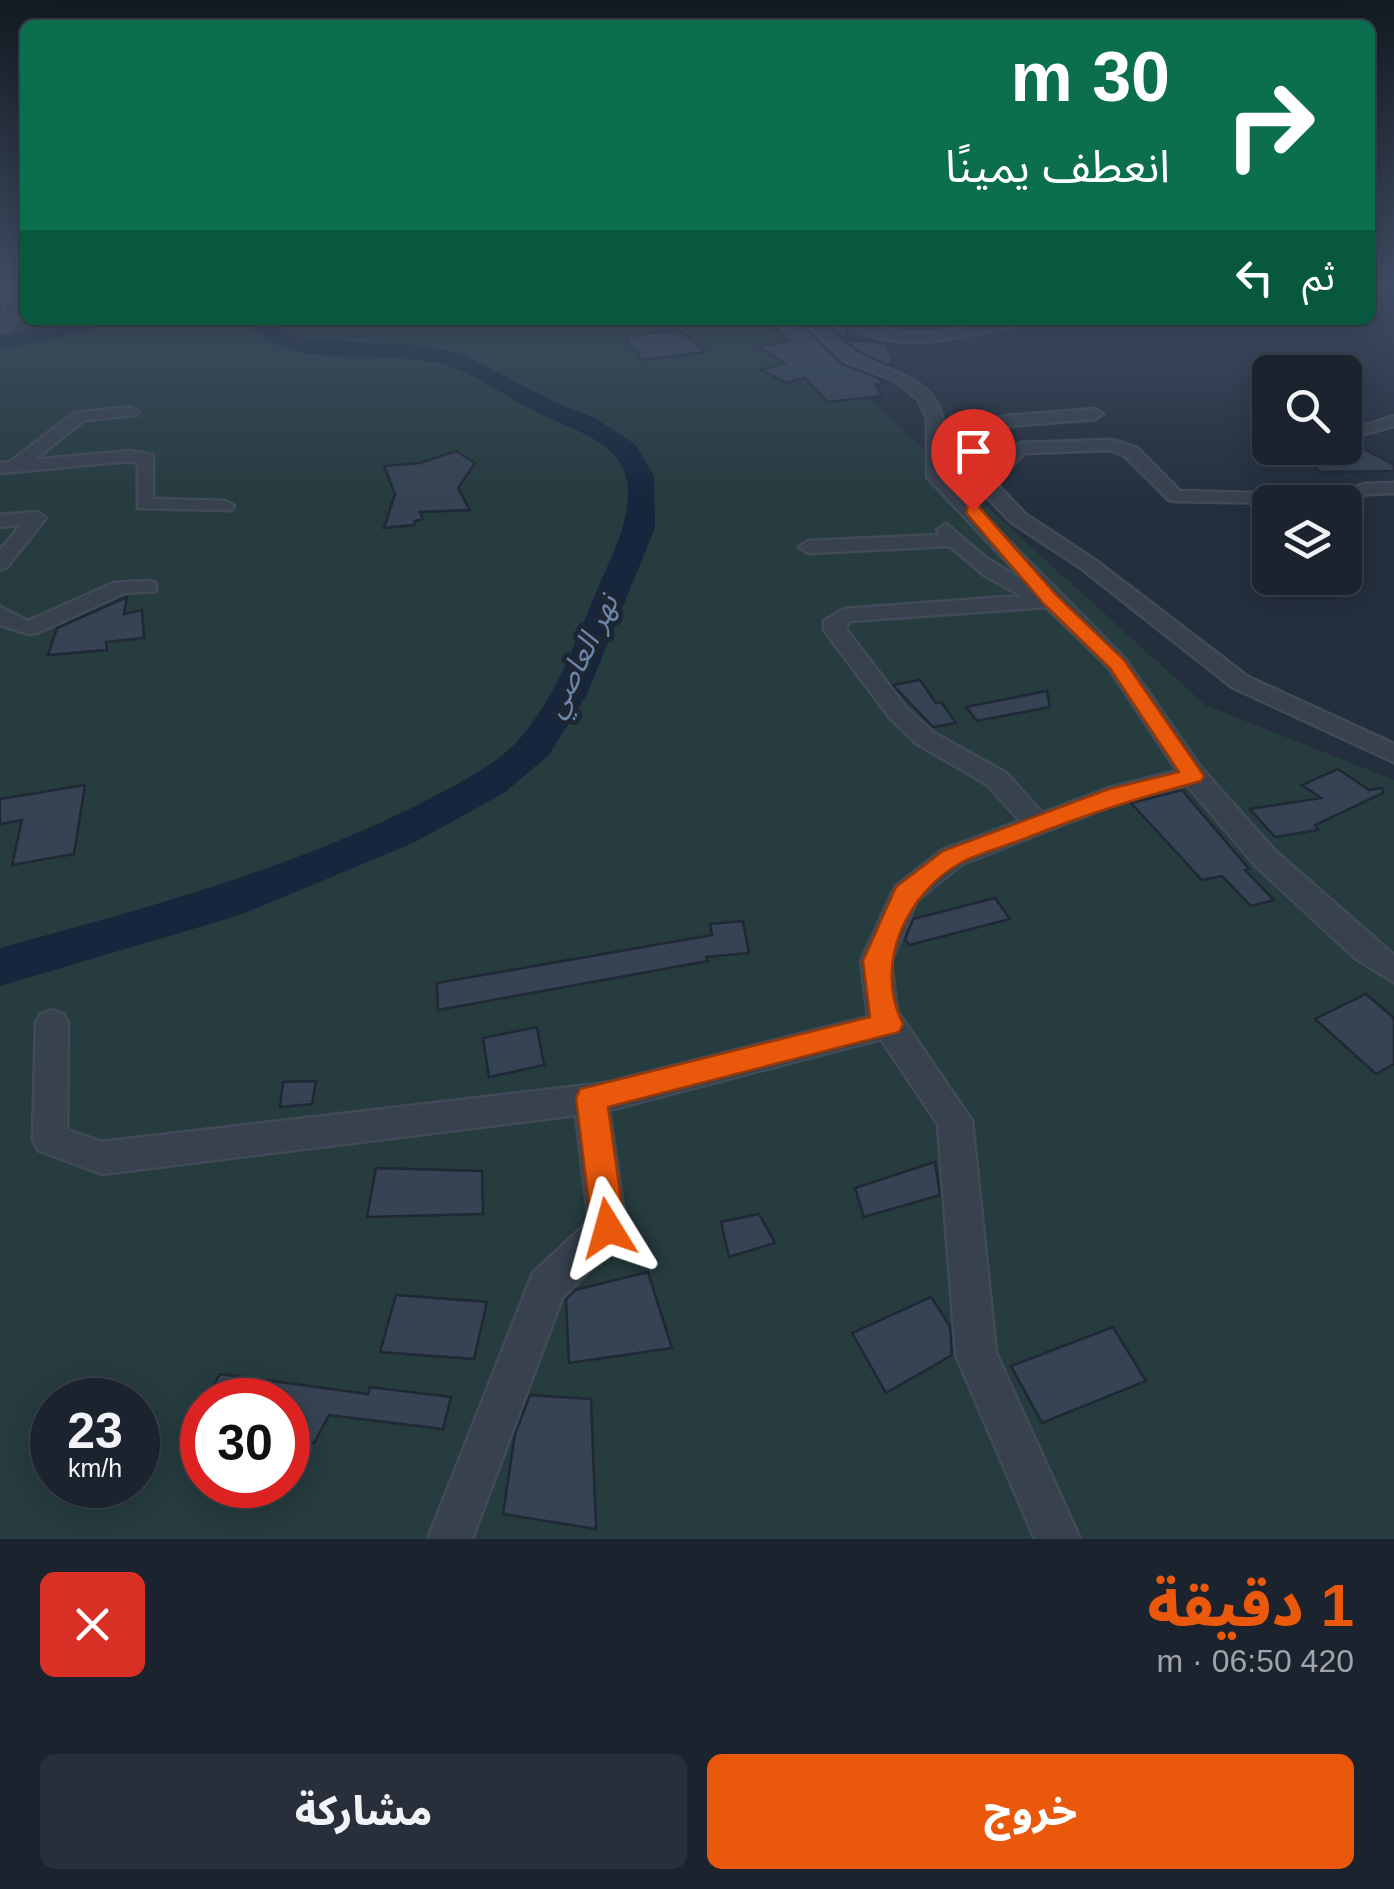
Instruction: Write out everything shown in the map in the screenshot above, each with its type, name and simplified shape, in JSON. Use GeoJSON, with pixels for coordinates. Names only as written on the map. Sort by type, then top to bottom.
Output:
{"type":"FeatureCollection","features":[{"type":"Feature","properties":{"kind":"street"},"geometry":{"type":"LineString","coordinates":[[849,357],[912,382],[933,411],[937,438],[930,452],[936,477],[1117,664],[1193,776],[1265,858],[1365,950],[1394,970]]}},
{"type":"Feature","properties":{"kind":"street"},"geometry":{"type":"LineString","coordinates":[[6,468],[80,416],[130,412]]}},
{"type":"Feature","properties":{"kind":"street"},"geometry":{"type":"LineString","coordinates":[[937,438],[1007,421],[1095,414]]}},
{"type":"Feature","properties":{"kind":"street"},"geometry":{"type":"LineString","coordinates":[[1363,429],[1394,421]]}},
{"type":"Feature","properties":{"kind":"street"},"geometry":{"type":"LineString","coordinates":[[937,438],[960,455],[1018,518],[1088,564],[1240,682],[1394,754]]}},
{"type":"Feature","properties":{"kind":"street"},"geometry":{"type":"LineString","coordinates":[[984,480],[1021,448],[1092,444],[1112,445],[1131,452],[1175,496],[1336,501],[1394,478]]}},
{"type":"Feature","properties":{"kind":"street"},"geometry":{"type":"LineString","coordinates":[[6,468],[129,456],[147,460],[144,504],[225,506]]}},
{"type":"Feature","properties":{"kind":"street"},"geometry":{"type":"LineString","coordinates":[[1364,488],[1394,488]]}},
{"type":"Feature","properties":{"kind":"street"},"geometry":{"type":"LineString","coordinates":[[0,520],[37,518],[0,563]]}},
{"type":"Feature","properties":{"kind":"street"},"geometry":{"type":"LineString","coordinates":[[809,547],[950,535],[1024,590],[1051,600]]}},
{"type":"Feature","properties":{"kind":"street"},"geometry":{"type":"LineString","coordinates":[[0,613],[8,621],[29,628],[121,587],[148,586]]}},
{"type":"Feature","properties":{"kind":"street"},"geometry":{"type":"LineString","coordinates":[[1038,825],[997,779],[924,738],[900,714],[835,630],[835,621],[844,615],[1051,600]]}},
{"type":"Feature","properties":{"kind":"street"},"geometry":{"type":"LineString","coordinates":[[1058,1539],[976,1355],[955,1121],[882,1014],[876,961],[905,894],[952,857],[1118,794],[1193,776]]}},
{"type":"Feature","properties":{"kind":"street"},"geometry":{"type":"LineString","coordinates":[[52,1022],[50,1139],[102,1158],[591,1098],[889,1024]]}},
{"type":"Feature","properties":{"kind":"street"},"geometry":{"type":"LineString","coordinates":[[450,1539],[547,1286],[608,1228],[591,1098]]}},
{"type":"Feature","properties":{"kind":"green space"},"geometry":{"type":"Polygon","coordinates":[[[0,357],[822,357],[1205,705],[1394,780],[1394,1539],[0,1539],[0,357]]]}},
{"type":"Feature","properties":{"kind":"building"},"geometry":{"type":"Polygon","coordinates":[[[775,357],[835,357],[842,364],[877,377],[883,384],[876,384],[882,396],[827,402],[805,378],[786,383],[761,370],[785,363],[775,357]]]}},
{"type":"Feature","properties":{"kind":"building"},"geometry":{"type":"Polygon","coordinates":[[[870,357],[891,357],[894,364],[870,357]]]}},
{"type":"Feature","properties":{"kind":"building"},"geometry":{"type":"Polygon","coordinates":[[[1362,448],[1394,465],[1394,471],[1320,472],[1313,465],[1362,465],[1362,448]]]}},
{"type":"Feature","properties":{"kind":"building"},"geometry":{"type":"Polygon","coordinates":[[[456,451],[475,463],[458,488],[470,510],[420,512],[423,519],[414,525],[384,528],[395,494],[384,466],[420,463],[456,451]]]}},
{"type":"Feature","properties":{"kind":"building"},"geometry":{"type":"Polygon","coordinates":[[[127,597],[124,614],[142,610],[144,638],[106,642],[107,650],[48,655],[57,628],[127,597]]]}},
{"type":"Feature","properties":{"kind":"building"},"geometry":{"type":"Polygon","coordinates":[[[920,680],[956,723],[933,727],[893,685],[920,680]]]}},
{"type":"Feature","properties":{"kind":"building"},"geometry":{"type":"Polygon","coordinates":[[[1047,691],[1050,707],[977,721],[966,707],[1047,691]]]}},
{"type":"Feature","properties":{"kind":"building"},"geometry":{"type":"Polygon","coordinates":[[[1338,769],[1369,790],[1382,788],[1383,793],[1315,825],[1318,830],[1275,837],[1250,809],[1321,798],[1302,785],[1338,769]]]}},
{"type":"Feature","properties":{"kind":"building"},"geometry":{"type":"Polygon","coordinates":[[[85,785],[74,854],[12,865],[22,820],[0,824],[0,799],[85,785]]]}},
{"type":"Feature","properties":{"kind":"building"},"geometry":{"type":"Polygon","coordinates":[[[1182,790],[1274,900],[1251,906],[1222,876],[1202,880],[1131,803],[1182,790]]]}},
{"type":"Feature","properties":{"kind":"building"},"geometry":{"type":"Polygon","coordinates":[[[995,898],[1010,919],[909,945],[905,939],[913,919],[995,898]]]}},
{"type":"Feature","properties":{"kind":"building"},"geometry":{"type":"Polygon","coordinates":[[[743,921],[749,953],[706,957],[708,961],[438,1010],[437,983],[712,935],[710,924],[743,921]]]}},
{"type":"Feature","properties":{"kind":"building"},"geometry":{"type":"Polygon","coordinates":[[[1366,994],[1394,1018],[1394,1064],[1376,1074],[1315,1019],[1366,994]]]}},
{"type":"Feature","properties":{"kind":"building"},"geometry":{"type":"Polygon","coordinates":[[[537,1027],[544,1065],[489,1077],[483,1038],[537,1027]]]}},
{"type":"Feature","properties":{"kind":"building"},"geometry":{"type":"Polygon","coordinates":[[[316,1081],[312,1104],[280,1107],[283,1082],[316,1081]]]}},
{"type":"Feature","properties":{"kind":"building"},"geometry":{"type":"Polygon","coordinates":[[[935,1162],[940,1195],[864,1217],[855,1188],[935,1162]]]}},
{"type":"Feature","properties":{"kind":"building"},"geometry":{"type":"Polygon","coordinates":[[[376,1168],[482,1171],[483,1214],[367,1217],[376,1168]]]}},
{"type":"Feature","properties":{"kind":"building"},"geometry":{"type":"Polygon","coordinates":[[[759,1214],[775,1243],[729,1257],[721,1222],[759,1214]]]}},
{"type":"Feature","properties":{"kind":"building"},"geometry":{"type":"Polygon","coordinates":[[[648,1272],[672,1348],[569,1363],[566,1299],[575,1290],[648,1272]]]}},
{"type":"Feature","properties":{"kind":"building"},"geometry":{"type":"Polygon","coordinates":[[[396,1295],[487,1302],[474,1359],[380,1352],[396,1295]]]}},
{"type":"Feature","properties":{"kind":"building"},"geometry":{"type":"Polygon","coordinates":[[[931,1297],[950,1326],[952,1355],[886,1393],[852,1333],[931,1297]]]}},
{"type":"Feature","properties":{"kind":"building"},"geometry":{"type":"Polygon","coordinates":[[[1113,1327],[1146,1381],[1042,1423],[1011,1366],[1113,1327]]]}},
{"type":"Feature","properties":{"kind":"building"},"geometry":{"type":"Polygon","coordinates":[[[220,1374],[250,1378],[218,1378],[220,1374]]]}},
{"type":"Feature","properties":{"kind":"building"},"geometry":{"type":"Polygon","coordinates":[[[310,1386],[368,1394],[370,1387],[451,1397],[443,1429],[329,1415],[314,1443],[310,1442],[310,1386]]]}},
{"type":"Feature","properties":{"kind":"building"},"geometry":{"type":"Polygon","coordinates":[[[530,1395],[591,1399],[596,1529],[503,1514],[515,1434],[530,1395]]]}},
{"type":"Feature","properties":{"kind":"waterway","name":"نهر العاصي"},"geometry":{"type":"LineString","coordinates":[[0,967],[224,903],[398,833],[490,784],[535,746],[569,694],[640,528],[640,476],[625,450],[586,423],[547,408],[456,360],[441,357]]}},
{"type":"Feature","properties":{"kind":"route"},"geometry":{"type":"LineString","coordinates":[[608,1228],[591,1098],[889,1024],[882,1014],[876,961],[905,894],[952,857],[1118,794],[1193,776],[1117,664],[1051,600],[973,511]]}}]}
